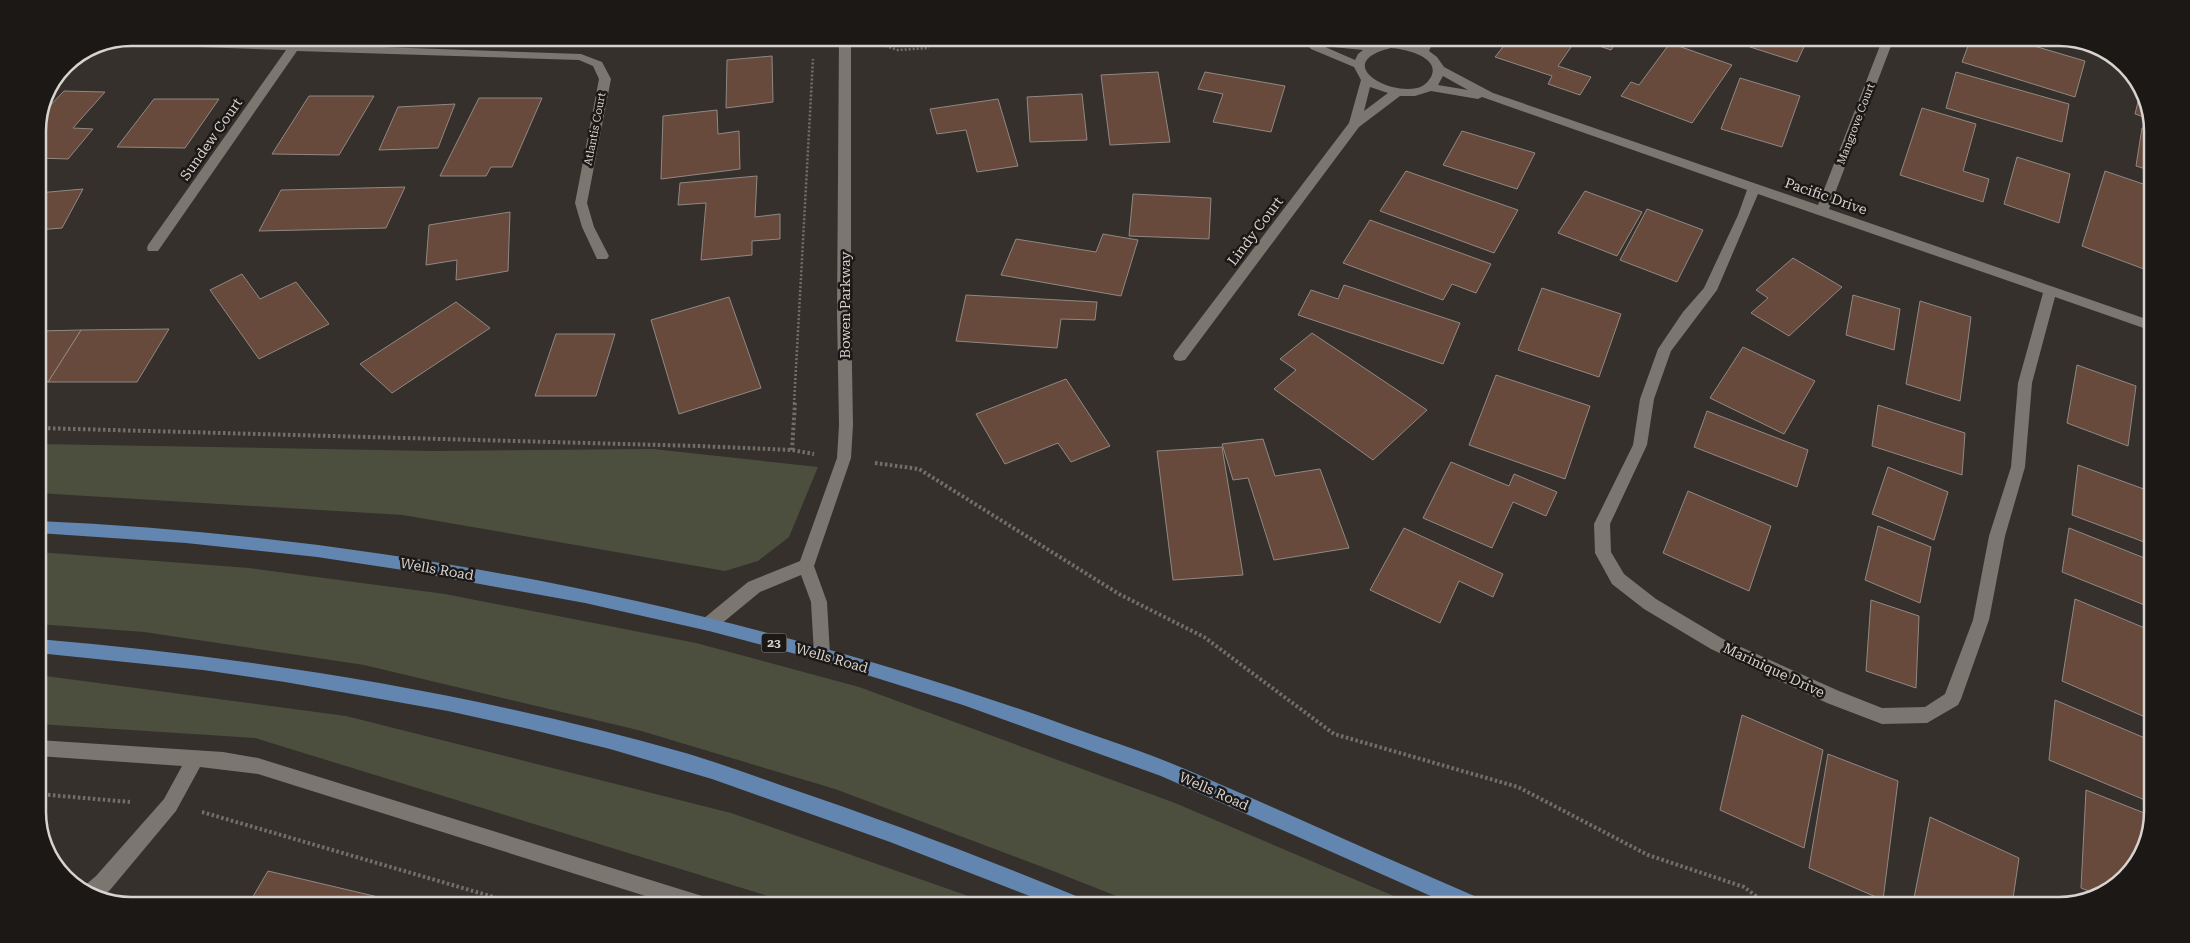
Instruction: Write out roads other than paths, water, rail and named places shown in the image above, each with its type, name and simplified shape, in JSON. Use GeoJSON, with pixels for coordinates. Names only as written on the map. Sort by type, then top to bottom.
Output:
{"type":"FeatureCollection","features":[{"type":"Feature","properties":{"kind":"main road","name":"Wells Road"},"geometry":{"type":"LineString","coordinates":[[46,527],[186,536],[327,552],[585,596],[709,624],[822,654],[963,697],[1165,769],[1452,897]]}},
{"type":"Feature","properties":{"kind":"main road"},"geometry":{"type":"LineString","coordinates":[[46,647],[204,662],[356,686],[447,703],[610,741],[693,764],[857,819],[950,854],[1053,897]]}},
{"type":"Feature","properties":{"kind":"street","name":"Atlantis Court"},"geometry":{"type":"LineString","coordinates":[[264,46],[581,57],[598,64],[604,79],[581,203],[588,227],[602,256]]}},
{"type":"Feature","properties":{"kind":"street","name":"Bowen Parkway"},"geometry":{"type":"LineString","coordinates":[[806,566],[830,503],[844,458],[846,425],[844,312],[845,46]]}},
{"type":"Feature","properties":{"kind":"street"},"geometry":{"type":"LineString","coordinates":[[1312,46],[1358,65]]}},
{"type":"Feature","properties":{"kind":"street"},"geometry":{"type":"LineString","coordinates":[[1351,46],[1372,48],[1391,46]]}},
{"type":"Feature","properties":{"kind":"street"},"geometry":{"type":"LineString","coordinates":[[1372,48],[1360,58],[1358,65],[1360,73],[1366,81],[1396,93],[1420,91],[1429,87],[1438,76],[1436,63],[1424,52],[1404,46]]}},
{"type":"Feature","properties":{"kind":"street"},"geometry":{"type":"LineString","coordinates":[[1424,52],[1427,46]]}},
{"type":"Feature","properties":{"kind":"street","name":"Mangrove Court"},"geometry":{"type":"LineString","coordinates":[[1822,211],[1886,46]]}},
{"type":"Feature","properties":{"kind":"street","name":"Sundew Court"},"geometry":{"type":"LineString","coordinates":[[153,248],[294,47]]}},
{"type":"Feature","properties":{"kind":"street","name":"Pacific Drive"},"geometry":{"type":"LineString","coordinates":[[1438,69],[1489,96],[2144,323]]}},
{"type":"Feature","properties":{"kind":"street","name":"Lindy Court"},"geometry":{"type":"LineString","coordinates":[[1355,124],[1366,81]]}},
{"type":"Feature","properties":{"kind":"street","name":"Pacific Drive"},"geometry":{"type":"LineString","coordinates":[[1429,87],[1489,96]]}},
{"type":"Feature","properties":{"kind":"street","name":"Lindy Court"},"geometry":{"type":"LineString","coordinates":[[1180,356],[1355,124],[1396,93]]}},
{"type":"Feature","properties":{"kind":"street","name":"Marinique Drive"},"geometry":{"type":"LineString","coordinates":[[1754,187],[1744,215],[1710,290],[1688,316],[1665,349],[1647,399],[1640,445],[1602,524],[1603,553],[1618,579],[1650,604],[1717,644],[1833,697],[1882,716],[1927,715],[1952,699],[1981,620],[1997,536],[2018,466],[2025,383],[2050,291]]}},
{"type":"Feature","properties":{"kind":"street"},"geometry":{"type":"LineString","coordinates":[[709,624],[754,587],[806,566],[819,602],[822,654]]}},
{"type":"Feature","properties":{"kind":"street"},"geometry":{"type":"LineString","coordinates":[[46,749],[194,758],[258,766],[673,897]]}},
{"type":"Feature","properties":{"kind":"street"},"geometry":{"type":"LineString","coordinates":[[97,889],[103,884],[170,805],[194,758]]}}]}
